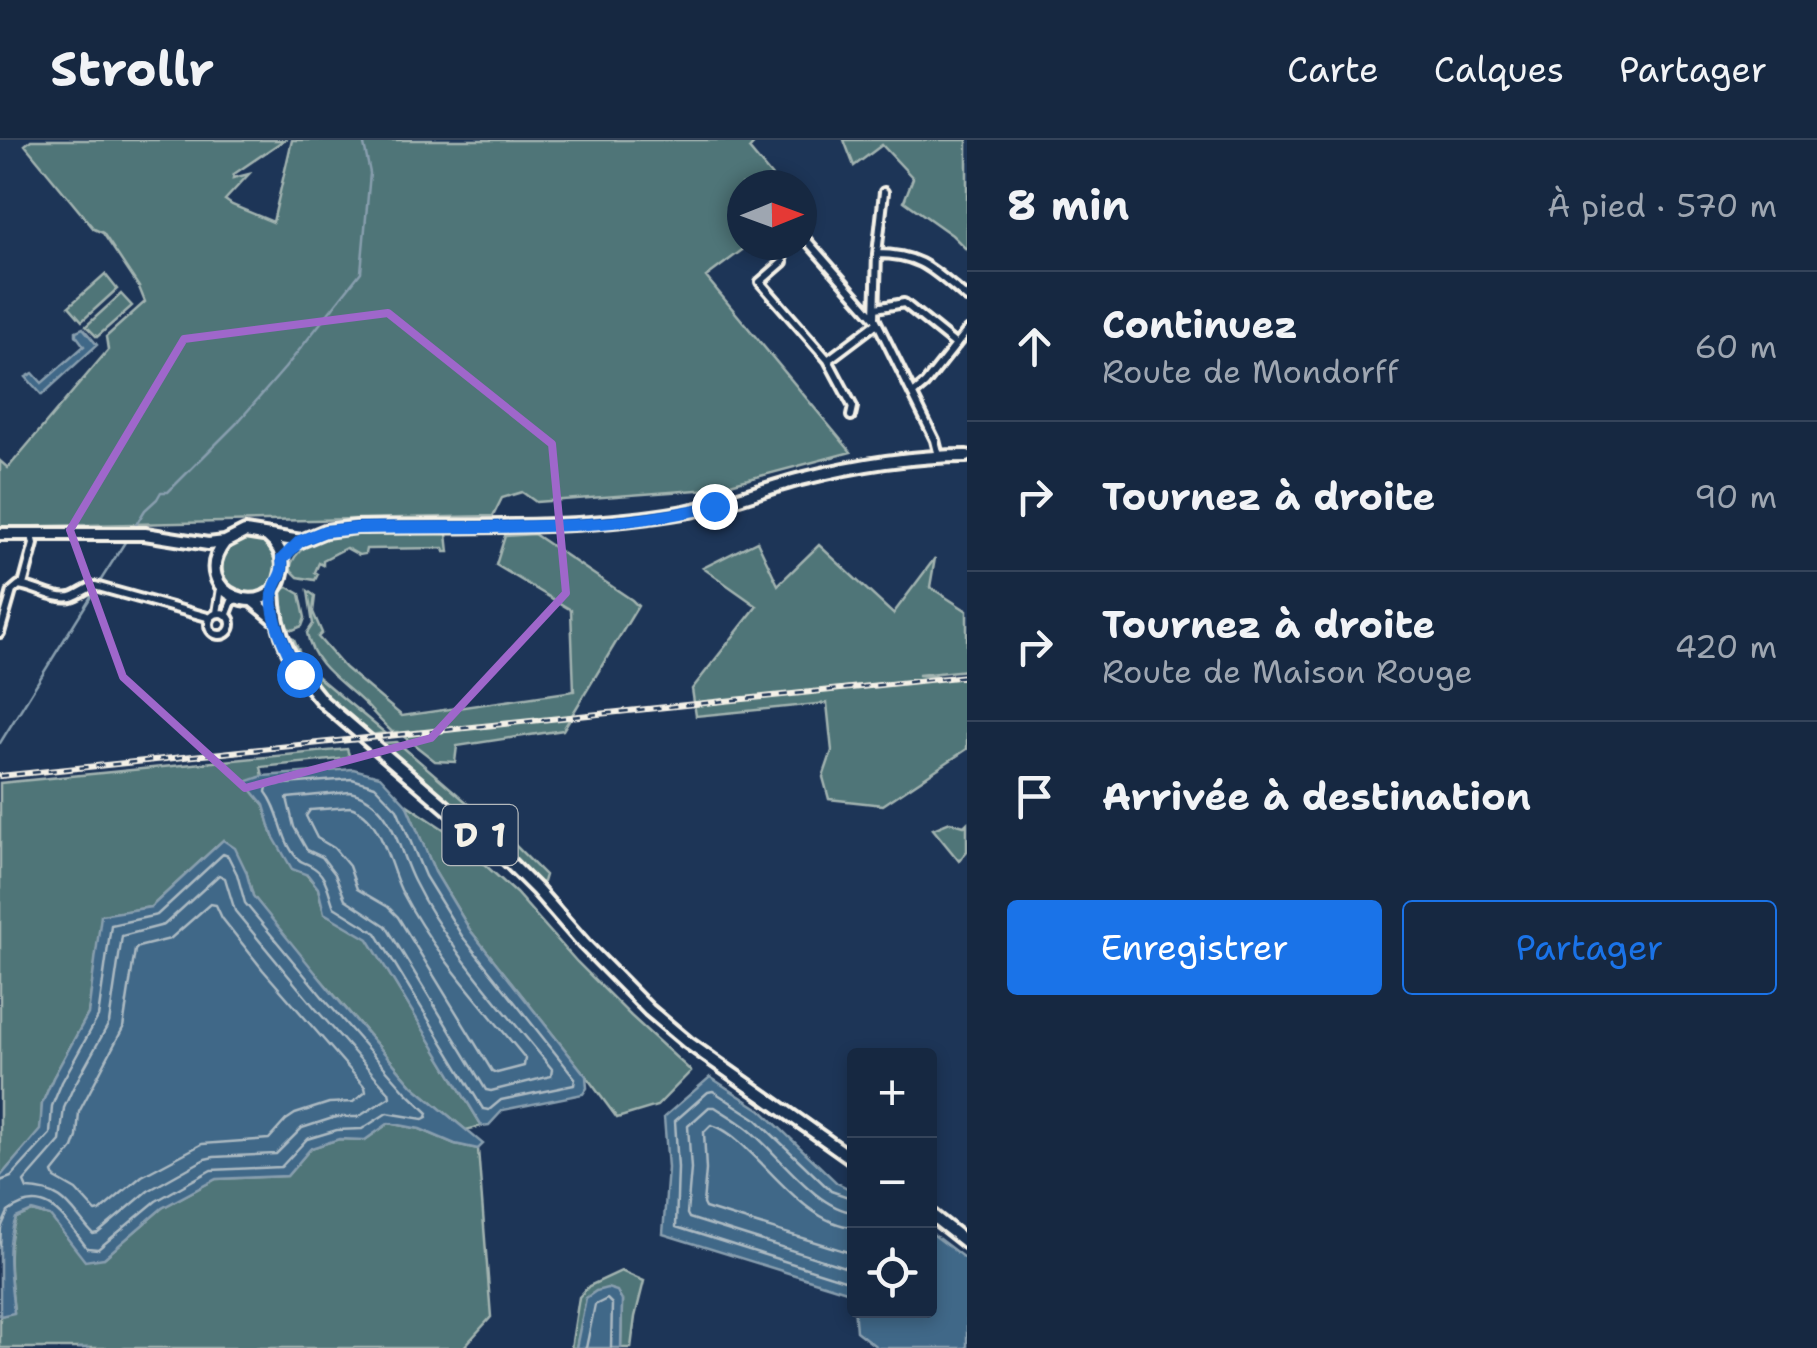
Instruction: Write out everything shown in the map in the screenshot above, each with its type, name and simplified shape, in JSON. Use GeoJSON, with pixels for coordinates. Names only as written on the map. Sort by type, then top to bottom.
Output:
{"type":"FeatureCollection","features":[{"type":"Feature","properties":{"kind":"main road"},"geometry":{"type":"LineString","coordinates":[[282,559],[300,541],[325,531],[639,520],[725,503],[799,480],[900,459],[967,456]]}},
{"type":"Feature","properties":{"kind":"main road"},"geometry":{"type":"LineString","coordinates":[[0,534],[145,534],[193,544],[225,542],[245,532],[300,541]]}},
{"type":"Feature","properties":{"kind":"main road"},"geometry":{"type":"LineString","coordinates":[[225,542],[216,559],[215,573],[221,586],[238,599],[252,600],[274,590],[282,576],[280,550],[266,536]]}},
{"type":"Feature","properties":{"kind":"main road"},"geometry":{"type":"LineString","coordinates":[[193,544],[216,559]]}},
{"type":"Feature","properties":{"kind":"main road","name":"D 1"},"geometry":{"type":"LineString","coordinates":[[274,590],[276,619],[286,650],[299,674],[322,701],[502,855],[584,944],[687,1042],[847,1155]]}},
{"type":"Feature","properties":{"kind":"main road"},"geometry":{"type":"LineString","coordinates":[[252,600],[276,619]]}},
{"type":"Feature","properties":{"kind":"main road"},"geometry":{"type":"LineString","coordinates":[[937,1218],[967,1242]]}},
{"type":"Feature","properties":{"kind":"street"},"geometry":{"type":"LineString","coordinates":[[876,320],[884,192]]}},
{"type":"Feature","properties":{"kind":"street"},"geometry":{"type":"LineString","coordinates":[[817,252],[876,320],[935,440],[939,456]]}},
{"type":"Feature","properties":{"kind":"street"},"geometry":{"type":"LineString","coordinates":[[878,254],[916,258],[967,298]]}},
{"type":"Feature","properties":{"kind":"street"},"geometry":{"type":"LineString","coordinates":[[783,262],[760,282],[828,360],[852,407],[851,416]]}},
{"type":"Feature","properties":{"kind":"street"},"geometry":{"type":"LineString","coordinates":[[876,308],[904,303],[956,344]]}},
{"type":"Feature","properties":{"kind":"street"},"geometry":{"type":"LineString","coordinates":[[828,360],[876,320]]}},
{"type":"Feature","properties":{"kind":"street"},"geometry":{"type":"LineString","coordinates":[[913,394],[967,331]]}},
{"type":"Feature","properties":{"kind":"street"},"geometry":{"type":"LineString","coordinates":[[0,634],[12,592],[20,585],[34,544],[31,534]]}},
{"type":"Feature","properties":{"kind":"street"},"geometry":{"type":"LineString","coordinates":[[20,585],[63,597],[95,586],[214,615],[227,614]]}},
{"type":"Feature","properties":{"kind":"street"},"geometry":{"type":"LineString","coordinates":[[221,586],[210,630],[222,635],[228,632],[232,626],[227,614]]}},
{"type":"Feature","properties":{"kind":"street"},"geometry":{"type":"LineString","coordinates":[[227,614],[232,601],[238,599]]}},
{"type":"Feature","properties":{"kind":"highlighted area"},"geometry":{"type":"Polygon","coordinates":[[[388,313],[552,444],[566,593],[431,738],[245,788],[123,677],[70,530],[184,339],[388,313]]]}},
{"type":"Feature","properties":{"kind":"green space"},"geometry":{"type":"Polygon","coordinates":[[[31,140],[284,140],[234,174],[233,178],[249,174],[225,200],[273,222],[292,140],[757,140],[749,149],[766,170],[727,170],[729,260],[706,277],[851,452],[711,489],[536,502],[522,492],[502,498],[493,516],[0,527],[0,461],[8,468],[108,350],[106,337],[145,302],[103,233],[94,229],[25,145],[31,140]]]}},
{"type":"Feature","properties":{"kind":"green space"},"geometry":{"type":"Polygon","coordinates":[[[844,140],[967,140],[967,250],[904,201],[913,178],[882,145],[854,166],[844,140]]]}},
{"type":"Feature","properties":{"kind":"green space"},"geometry":{"type":"Polygon","coordinates":[[[105,274],[117,289],[82,321],[69,306],[105,274]]]}},
{"type":"Feature","properties":{"kind":"green space"},"geometry":{"type":"Polygon","coordinates":[[[121,294],[132,306],[97,337],[86,326],[121,294]]]}},
{"type":"Feature","properties":{"kind":"green space"},"geometry":{"type":"Polygon","coordinates":[[[381,530],[444,530],[449,552],[444,548],[366,549],[365,554],[359,555],[346,548],[323,560],[323,565],[319,563],[315,580],[298,577],[290,569],[298,554],[333,536],[381,530]]]}},
{"type":"Feature","properties":{"kind":"green space"},"geometry":{"type":"Polygon","coordinates":[[[534,534],[638,606],[563,730],[457,746],[455,762],[435,761],[398,732],[392,732],[316,656],[307,633],[313,624],[308,591],[315,596],[313,612],[322,633],[318,637],[345,668],[402,716],[574,691],[571,610],[496,565],[505,536],[534,534]]]}},
{"type":"Feature","properties":{"kind":"green space"},"geometry":{"type":"Polygon","coordinates":[[[245,537],[269,544],[282,566],[269,591],[241,596],[222,579],[220,564],[226,551],[245,537]]]}},
{"type":"Feature","properties":{"kind":"green space"},"geometry":{"type":"Polygon","coordinates":[[[757,541],[778,585],[819,545],[893,614],[935,558],[930,587],[967,611],[967,670],[918,675],[967,679],[967,749],[883,805],[829,799],[823,777],[832,751],[827,703],[696,716],[692,689],[757,606],[703,568],[757,541]]]}},
{"type":"Feature","properties":{"kind":"green space"},"geometry":{"type":"Polygon","coordinates":[[[288,587],[300,594],[305,618],[302,626],[293,630],[283,626],[277,597],[288,587]]]}},
{"type":"Feature","properties":{"kind":"green space"},"geometry":{"type":"Polygon","coordinates":[[[287,637],[294,639],[313,673],[385,733],[370,735],[332,703],[303,668],[287,637]]]}},
{"type":"Feature","properties":{"kind":"green space"},"geometry":{"type":"Polygon","coordinates":[[[397,742],[508,838],[545,875],[543,882],[381,743],[397,742]]]}},
{"type":"Feature","properties":{"kind":"green space"},"geometry":{"type":"Polygon","coordinates":[[[347,749],[350,758],[261,767],[263,776],[246,783],[264,805],[273,836],[318,888],[324,913],[368,938],[482,1126],[466,1130],[413,1086],[253,896],[246,871],[223,840],[151,907],[102,915],[88,1014],[42,1104],[41,1130],[0,1177],[0,783],[347,749]]]}},
{"type":"Feature","properties":{"kind":"green space"},"geometry":{"type":"Polygon","coordinates":[[[406,804],[451,834],[516,893],[577,962],[691,1071],[657,1106],[617,1118],[470,930],[435,872],[406,804]]]}},
{"type":"Feature","properties":{"kind":"green space"},"geometry":{"type":"Polygon","coordinates":[[[950,822],[964,826],[967,823],[967,851],[959,861],[933,829],[950,822]]]}},
{"type":"Feature","properties":{"kind":"green space"},"geometry":{"type":"Polygon","coordinates":[[[389,1123],[478,1149],[491,1317],[463,1348],[0,1348],[0,1316],[14,1312],[10,1253],[16,1218],[32,1211],[50,1216],[104,1258],[162,1208],[216,1179],[287,1176],[311,1148],[339,1139],[365,1140],[389,1123]]]}},
{"type":"Feature","properties":{"kind":"green space"},"geometry":{"type":"Polygon","coordinates":[[[621,1271],[644,1281],[631,1348],[621,1348],[622,1301],[587,1298],[576,1348],[571,1348],[579,1297],[589,1286],[621,1271]]]}},
{"type":"Feature","properties":{"kind":"water"},"geometry":{"type":"Polygon","coordinates":[[[83,328],[97,345],[42,395],[26,377],[33,373],[42,383],[84,346],[76,335],[83,328]]]}},
{"type":"Feature","properties":{"kind":"water"},"geometry":{"type":"Polygon","coordinates":[[[353,769],[380,776],[406,804],[435,872],[470,930],[586,1076],[583,1094],[503,1110],[489,1125],[482,1126],[368,939],[324,913],[318,888],[308,875],[292,869],[273,836],[264,805],[245,782],[263,776],[353,769]]]}},
{"type":"Feature","properties":{"kind":"water"},"geometry":{"type":"Polygon","coordinates":[[[223,840],[235,848],[253,896],[332,993],[413,1086],[483,1144],[478,1149],[455,1144],[420,1129],[389,1123],[365,1140],[339,1139],[311,1148],[287,1176],[216,1179],[162,1208],[104,1258],[85,1261],[50,1216],[32,1211],[16,1218],[12,1229],[9,1265],[14,1313],[0,1316],[0,1177],[40,1130],[42,1104],[88,1014],[101,915],[151,907],[223,840]]]}},
{"type":"Feature","properties":{"kind":"water"},"geometry":{"type":"Polygon","coordinates":[[[710,1077],[761,1110],[837,1183],[847,1188],[847,1291],[663,1234],[668,1168],[664,1117],[710,1077]]]}},
{"type":"Feature","properties":{"kind":"water"},"geometry":{"type":"Polygon","coordinates":[[[937,1237],[967,1260],[967,1348],[878,1348],[856,1331],[855,1318],[937,1318],[937,1237]]]}},
{"type":"Feature","properties":{"kind":"water"},"geometry":{"type":"Polygon","coordinates":[[[607,1288],[617,1291],[622,1301],[621,1348],[576,1348],[586,1298],[607,1288]]]}},
{"type":"Feature","properties":{"kind":"waterway"},"geometry":{"type":"LineString","coordinates":[[134,528],[161,492],[168,492],[237,423],[361,272],[370,173],[363,140]]}},
{"type":"Feature","properties":{"kind":"waterway"},"geometry":{"type":"LineString","coordinates":[[99,583],[127,539]]}},
{"type":"Feature","properties":{"kind":"waterway"},"geometry":{"type":"LineString","coordinates":[[0,743],[95,590]]}},
{"type":"Feature","properties":{"kind":"waterway"},"geometry":{"type":"LineString","coordinates":[[79,1348],[89,1348]]}},
{"type":"Feature","properties":{"kind":"railway"},"geometry":{"type":"LineString","coordinates":[[0,776],[967,676]]}},
{"type":"Feature","properties":{"kind":"route"},"geometry":{"type":"LineString","coordinates":[[299,674],[276,619],[274,590],[282,576],[282,559],[300,541],[325,531],[357,528],[559,525],[639,520],[714,506]]}}]}
